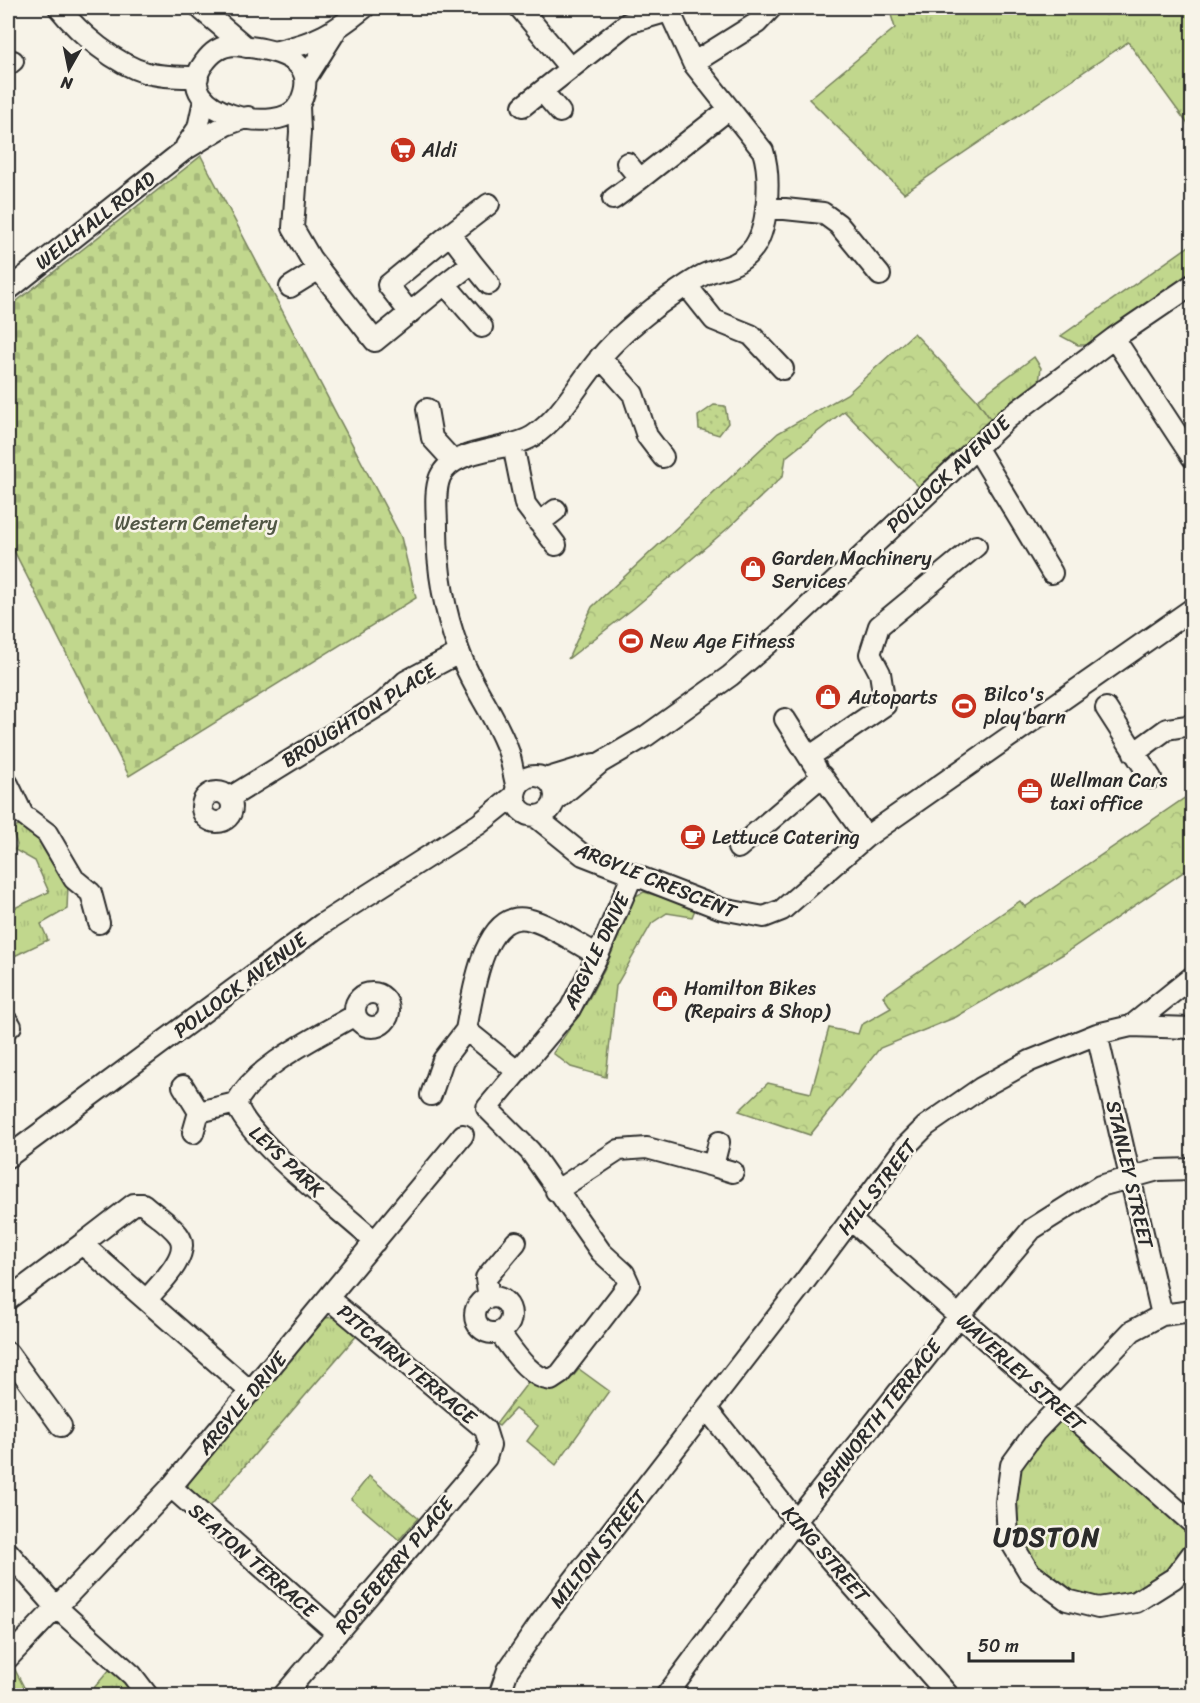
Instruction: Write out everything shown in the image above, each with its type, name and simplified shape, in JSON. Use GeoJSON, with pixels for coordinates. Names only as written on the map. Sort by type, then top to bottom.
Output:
{"type":"FeatureCollection","features":[{"type":"Feature","properties":{"kind":"street"},"geometry":{"type":"LineString","coordinates":[[59,8],[70,21],[126,64],[148,73],[198,77],[201,66],[212,53],[225,46],[278,51],[292,58],[306,78]]}},
{"type":"Feature","properties":{"kind":"street"},"geometry":{"type":"LineString","coordinates":[[363,8],[335,32],[306,78],[306,87],[299,106],[298,167],[293,228],[319,269],[375,341],[472,263]]}},
{"type":"Feature","properties":{"kind":"street"},"geometry":{"type":"LineString","coordinates":[[520,8],[570,68]]}},
{"type":"Feature","properties":{"kind":"street"},"geometry":{"type":"LineString","coordinates":[[693,63],[757,23],[771,8]]}},
{"type":"Feature","properties":{"kind":"street"},"geometry":{"type":"LineString","coordinates":[[201,9],[212,53]]}},
{"type":"Feature","properties":{"kind":"street"},"geometry":{"type":"LineString","coordinates":[[201,9],[246,47]]}},
{"type":"Feature","properties":{"kind":"street"},"geometry":{"type":"LineString","coordinates":[[523,106],[628,22],[669,9],[693,63],[763,151],[768,165],[766,207],[761,236],[751,251],[731,268],[705,274],[654,308],[600,357],[585,381],[547,425],[532,437],[513,445],[484,450],[454,462],[441,476],[437,495],[437,540],[443,599],[459,653],[527,785],[522,812],[543,810],[552,784],[527,785]]}},
{"type":"Feature","properties":{"kind":"street"},"geometry":{"type":"LineString","coordinates":[[278,51],[303,45],[335,32]]}},
{"type":"Feature","properties":{"kind":"street","name":"WELLHALL ROAD"},"geometry":{"type":"LineString","coordinates":[[198,77],[199,89],[204,100],[216,111],[276,119]]}},
{"type":"Feature","properties":{"kind":"street"},"geometry":{"type":"LineString","coordinates":[[542,91],[560,112]]}},
{"type":"Feature","properties":{"kind":"street","name":"WELLHALL ROAD"},"geometry":{"type":"LineString","coordinates":[[183,151],[198,128],[204,100]]}},
{"type":"Feature","properties":{"kind":"street"},"geometry":{"type":"LineString","coordinates":[[298,167],[289,138],[276,119],[286,117],[299,106]]}},
{"type":"Feature","properties":{"kind":"street"},"geometry":{"type":"LineString","coordinates":[[613,199],[729,108]]}},
{"type":"Feature","properties":{"kind":"street","name":"WELLHALL ROAD"},"geometry":{"type":"LineString","coordinates":[[8,290],[183,151],[226,125],[248,117]]}},
{"type":"Feature","properties":{"kind":"street"},"geometry":{"type":"LineString","coordinates":[[627,163],[640,179]]}},
{"type":"Feature","properties":{"kind":"street"},"geometry":{"type":"LineString","coordinates":[[410,313],[388,285],[489,204]]}},
{"type":"Feature","properties":{"kind":"street"},"geometry":{"type":"LineString","coordinates":[[766,207],[823,213],[838,224],[858,265],[880,275]]}},
{"type":"Feature","properties":{"kind":"street"},"geometry":{"type":"LineString","coordinates":[[450,234],[489,284]]}},
{"type":"Feature","properties":{"kind":"street"},"geometry":{"type":"LineString","coordinates":[[290,287],[319,269]]}},
{"type":"Feature","properties":{"kind":"street"},"geometry":{"type":"LineString","coordinates":[[445,284],[482,327]]}},
{"type":"Feature","properties":{"kind":"street","name":"POLLOCK AVENUE"},"geometry":{"type":"LineString","coordinates":[[479,824],[543,810],[600,762],[655,729],[730,676],[776,637],[976,447],[1045,388],[1192,285]]}},
{"type":"Feature","properties":{"kind":"street"},"geometry":{"type":"LineString","coordinates":[[687,286],[714,320],[751,335],[760,358],[783,369]]}},
{"type":"Feature","properties":{"kind":"street"},"geometry":{"type":"LineString","coordinates":[[1114,338],[1192,457]]}},
{"type":"Feature","properties":{"kind":"street"},"geometry":{"type":"LineString","coordinates":[[600,357],[633,394],[655,430],[663,457]]}},
{"type":"Feature","properties":{"kind":"street"},"geometry":{"type":"LineString","coordinates":[[427,409],[432,438],[454,462]]}},
{"type":"Feature","properties":{"kind":"street"},"geometry":{"type":"LineString","coordinates":[[513,445],[525,504],[556,544]]}},
{"type":"Feature","properties":{"kind":"street"},"geometry":{"type":"LineString","coordinates":[[976,447],[1052,573]]}},
{"type":"Feature","properties":{"kind":"street"},"geometry":{"type":"LineString","coordinates":[[539,523],[556,510]]}},
{"type":"Feature","properties":{"kind":"street"},"geometry":{"type":"LineString","coordinates":[[809,757],[885,705],[880,673],[870,654],[879,626],[976,546]]}},
{"type":"Feature","properties":{"kind":"street","name":"ARGYLE CRESCENT"},"geometry":{"type":"LineString","coordinates":[[543,810],[560,839],[583,855],[722,909],[764,917],[782,910],[866,837],[1192,609]]}},
{"type":"Feature","properties":{"kind":"street","name":"BROUGHTON PLACE"},"geometry":{"type":"LineString","coordinates":[[229,798],[383,703],[405,681],[459,653]]}},
{"type":"Feature","properties":{"kind":"street"},"geometry":{"type":"LineString","coordinates":[[1106,708],[1151,778]]}},
{"type":"Feature","properties":{"kind":"street"},"geometry":{"type":"LineString","coordinates":[[785,719],[866,837]]}},
{"type":"Feature","properties":{"kind":"street"},"geometry":{"type":"LineString","coordinates":[[1134,753],[1167,729],[1192,725]]}},
{"type":"Feature","properties":{"kind":"street","name":"POLLOCK AVENUE"},"geometry":{"type":"LineString","coordinates":[[8,1157],[322,924],[479,824],[527,785],[600,762]]}},
{"type":"Feature","properties":{"kind":"street"},"geometry":{"type":"LineString","coordinates":[[738,848],[822,776]]}},
{"type":"Feature","properties":{"kind":"street"},"geometry":{"type":"LineString","coordinates":[[8,784],[23,815],[47,833],[74,879],[91,893],[99,923]]}},
{"type":"Feature","properties":{"kind":"street","name":"ARGYLE DRIVE"},"geometry":{"type":"LineString","coordinates":[[556,1191],[530,1151],[487,1108],[570,1009],[598,955],[633,874]]}},
{"type":"Feature","properties":{"kind":"street"},"geometry":{"type":"LineString","coordinates":[[431,1095],[443,1060],[466,1030],[477,971],[498,927],[512,918],[528,919],[598,955]]}},
{"type":"Feature","properties":{"kind":"street","name":"HILL STREET"},"geometry":{"type":"LineString","coordinates":[[707,1408],[905,1147],[926,1126],[981,1088],[1030,1061],[1097,1034],[1131,1026],[1192,977]]}},
{"type":"Feature","properties":{"kind":"street"},"geometry":{"type":"LineString","coordinates":[[199,1112],[236,1103],[243,1090],[268,1068],[355,1015]]}},
{"type":"Feature","properties":{"kind":"street"},"geometry":{"type":"LineString","coordinates":[[1131,1026],[1192,1028]]}},
{"type":"Feature","properties":{"kind":"street"},"geometry":{"type":"LineString","coordinates":[[466,1030],[518,1072]]}},
{"type":"Feature","properties":{"kind":"street","name":"STANLEY STREET"},"geometry":{"type":"LineString","coordinates":[[1097,1034],[1162,1315]]}},
{"type":"Feature","properties":{"kind":"street"},"geometry":{"type":"LineString","coordinates":[[183,1086],[199,1112],[193,1133]]}},
{"type":"Feature","properties":{"kind":"street","name":"LEYS PARK"},"geometry":{"type":"LineString","coordinates":[[236,1103],[240,1115],[258,1137],[375,1242]]}},
{"type":"Feature","properties":{"kind":"street","name":"ARGYLE DRIVE"},"geometry":{"type":"LineString","coordinates":[[8,1658],[171,1487],[463,1136]]}},
{"type":"Feature","properties":{"kind":"street"},"geometry":{"type":"LineString","coordinates":[[713,1166],[719,1142]]}},
{"type":"Feature","properties":{"kind":"street"},"geometry":{"type":"LineString","coordinates":[[516,1242],[486,1278],[489,1299],[503,1301],[510,1310],[510,1321],[499,1332],[519,1359],[539,1376],[551,1380],[560,1374],[629,1284],[624,1273],[601,1252],[556,1191],[619,1150],[647,1148],[733,1172]]}},
{"type":"Feature","properties":{"kind":"street","name":"ASHWORTH TERRACE"},"geometry":{"type":"LineString","coordinates":[[666,1695],[796,1521],[959,1316],[1032,1229],[1100,1186],[1158,1170],[1192,1169]]}},
{"type":"Feature","properties":{"kind":"street"},"geometry":{"type":"LineString","coordinates":[[8,1299],[134,1204],[143,1204],[180,1237],[182,1248],[180,1259],[146,1300]]}},
{"type":"Feature","properties":{"kind":"street","name":"WAVERLEY STREET"},"geometry":{"type":"LineString","coordinates":[[851,1220],[1192,1523]]}},
{"type":"Feature","properties":{"kind":"street"},"geometry":{"type":"LineString","coordinates":[[82,1244],[250,1392]]}},
{"type":"Feature","properties":{"kind":"street","name":"PITCAIRN TERRACE"},"geometry":{"type":"LineString","coordinates":[[329,1299],[485,1429]]}},
{"type":"Feature","properties":{"kind":"street"},"geometry":{"type":"LineString","coordinates":[[1192,1311],[1162,1315],[1132,1331],[1059,1406],[1011,1466],[1006,1502],[1008,1537],[1029,1572],[1067,1600],[1098,1608],[1136,1602],[1174,1578],[1192,1554]]}},
{"type":"Feature","properties":{"kind":"street"},"geometry":{"type":"LineString","coordinates":[[8,1353],[60,1416]]}},
{"type":"Feature","properties":{"kind":"street","name":"KING STREET"},"geometry":{"type":"LineString","coordinates":[[707,1408],[796,1521],[949,1695]]}},
{"type":"Feature","properties":{"kind":"street","name":"MILTON STREET"},"geometry":{"type":"LineString","coordinates":[[499,1695],[508,1670],[541,1622],[707,1408]]}},
{"type":"Feature","properties":{"kind":"street","name":"ROSEBERRY PLACE"},"geometry":{"type":"LineString","coordinates":[[283,1695],[486,1458],[490,1445],[485,1429]]}},
{"type":"Feature","properties":{"kind":"street","name":"SEATON TERRACE"},"geometry":{"type":"LineString","coordinates":[[171,1487],[337,1632]]}},
{"type":"Feature","properties":{"kind":"street"},"geometry":{"type":"LineString","coordinates":[[11,1562],[56,1607],[132,1675],[148,1695]]}},
{"type":"Feature","properties":{"kind":"green space"},"geometry":{"type":"Polygon","coordinates":[[[889,8],[1102,8],[1106,15],[1122,8],[1192,8],[1192,130],[1128,42],[904,193],[809,99],[895,28],[889,8]]]}},
{"type":"Feature","properties":{"kind":"green space","name":"Western Cemetery"},"geometry":{"type":"Polygon","coordinates":[[[201,156],[401,537],[416,598],[129,776],[8,539],[8,308],[201,156]]]}},
{"type":"Feature","properties":{"kind":"green space"},"geometry":{"type":"Polygon","coordinates":[[[1192,244],[1192,277],[1089,345],[1078,345],[1061,336],[1192,244]]]}},
{"type":"Feature","properties":{"kind":"green space"},"geometry":{"type":"Polygon","coordinates":[[[914,333],[977,400],[993,423],[922,490],[844,411],[786,457],[783,476],[727,529],[634,608],[568,659],[592,607],[778,433],[847,394],[914,333]]]}},
{"type":"Feature","properties":{"kind":"green space"},"geometry":{"type":"Polygon","coordinates":[[[1034,357],[1041,368],[1039,382],[993,423],[977,400],[1034,357]]]}},
{"type":"Feature","properties":{"kind":"green space"},"geometry":{"type":"Polygon","coordinates":[[[714,405],[725,406],[728,423],[719,435],[699,429],[698,416],[714,405]]]}},
{"type":"Feature","properties":{"kind":"green space"},"geometry":{"type":"Polygon","coordinates":[[[1192,793],[1192,866],[1065,953],[956,1017],[880,1048],[810,1135],[739,1111],[768,1083],[811,1093],[829,1028],[858,1034],[861,1025],[891,1008],[883,996],[1020,901],[1025,907],[1192,793]]]}},
{"type":"Feature","properties":{"kind":"green space"},"geometry":{"type":"Polygon","coordinates":[[[20,826],[43,834],[68,885],[67,909],[41,924],[48,940],[8,959],[8,937],[12,935],[8,925],[8,911],[49,892],[35,861],[15,850],[17,845],[12,828],[20,826]]]}},
{"type":"Feature","properties":{"kind":"green space"},"geometry":{"type":"Polygon","coordinates":[[[644,892],[696,907],[692,917],[667,913],[652,923],[616,986],[606,1077],[571,1067],[553,1053],[586,1004],[607,964],[635,896],[644,892]]]}},
{"type":"Feature","properties":{"kind":"green space"},"geometry":{"type":"Polygon","coordinates":[[[335,1317],[358,1334],[207,1510],[191,1494],[188,1480],[317,1325],[325,1318],[335,1317]]]}},
{"type":"Feature","properties":{"kind":"green space"},"geometry":{"type":"Polygon","coordinates":[[[579,1369],[609,1391],[556,1465],[527,1441],[538,1426],[515,1409],[499,1426],[496,1424],[529,1381],[544,1389],[557,1388],[568,1381],[579,1369]]]}},
{"type":"Feature","properties":{"kind":"green space"},"geometry":{"type":"Polygon","coordinates":[[[1059,1406],[1192,1523],[1192,1554],[1174,1578],[1098,1608],[1029,1572],[1006,1502],[1011,1465],[1059,1406]]]}},
{"type":"Feature","properties":{"kind":"green space"},"geometry":{"type":"Polygon","coordinates":[[[369,1476],[418,1518],[399,1540],[351,1499],[369,1476]]]}},
{"type":"Feature","properties":{"kind":"green space"},"geometry":{"type":"Polygon","coordinates":[[[12,1664],[28,1695],[8,1696],[8,1672],[12,1664]]]}},
{"type":"Feature","properties":{"kind":"green space"},"geometry":{"type":"Polygon","coordinates":[[[111,1668],[140,1696],[87,1696],[111,1668]]]}},
{"type":"Feature","properties":{"kind":"place","name":"Aldi"},"geometry":{"type":"Point","coordinates":[403,150]}},
{"type":"Feature","properties":{"kind":"place","name":"Garden Machinery Services"},"geometry":{"type":"Point","coordinates":[753,569]}},
{"type":"Feature","properties":{"kind":"place","name":"New Age Fitness"},"geometry":{"type":"Point","coordinates":[631,641]}},
{"type":"Feature","properties":{"kind":"place","name":"Autoparts"},"geometry":{"type":"Point","coordinates":[828,697]}},
{"type":"Feature","properties":{"kind":"place","name":"Bilco's play barn"},"geometry":{"type":"Point","coordinates":[964,706]}},
{"type":"Feature","properties":{"kind":"place","name":"Wellman Cars taxi office"},"geometry":{"type":"Point","coordinates":[1030,791]}},
{"type":"Feature","properties":{"kind":"place","name":"Lettuce Catering"},"geometry":{"type":"Point","coordinates":[693,837]}},
{"type":"Feature","properties":{"kind":"place","name":"Hamilton Bikes (Repairs & Shop)"},"geometry":{"type":"Point","coordinates":[665,999]}},
{"type":"Feature","properties":{"kind":"district","name":"UDSTON"},"geometry":{"type":"Point","coordinates":[1047,1537]}}]}
